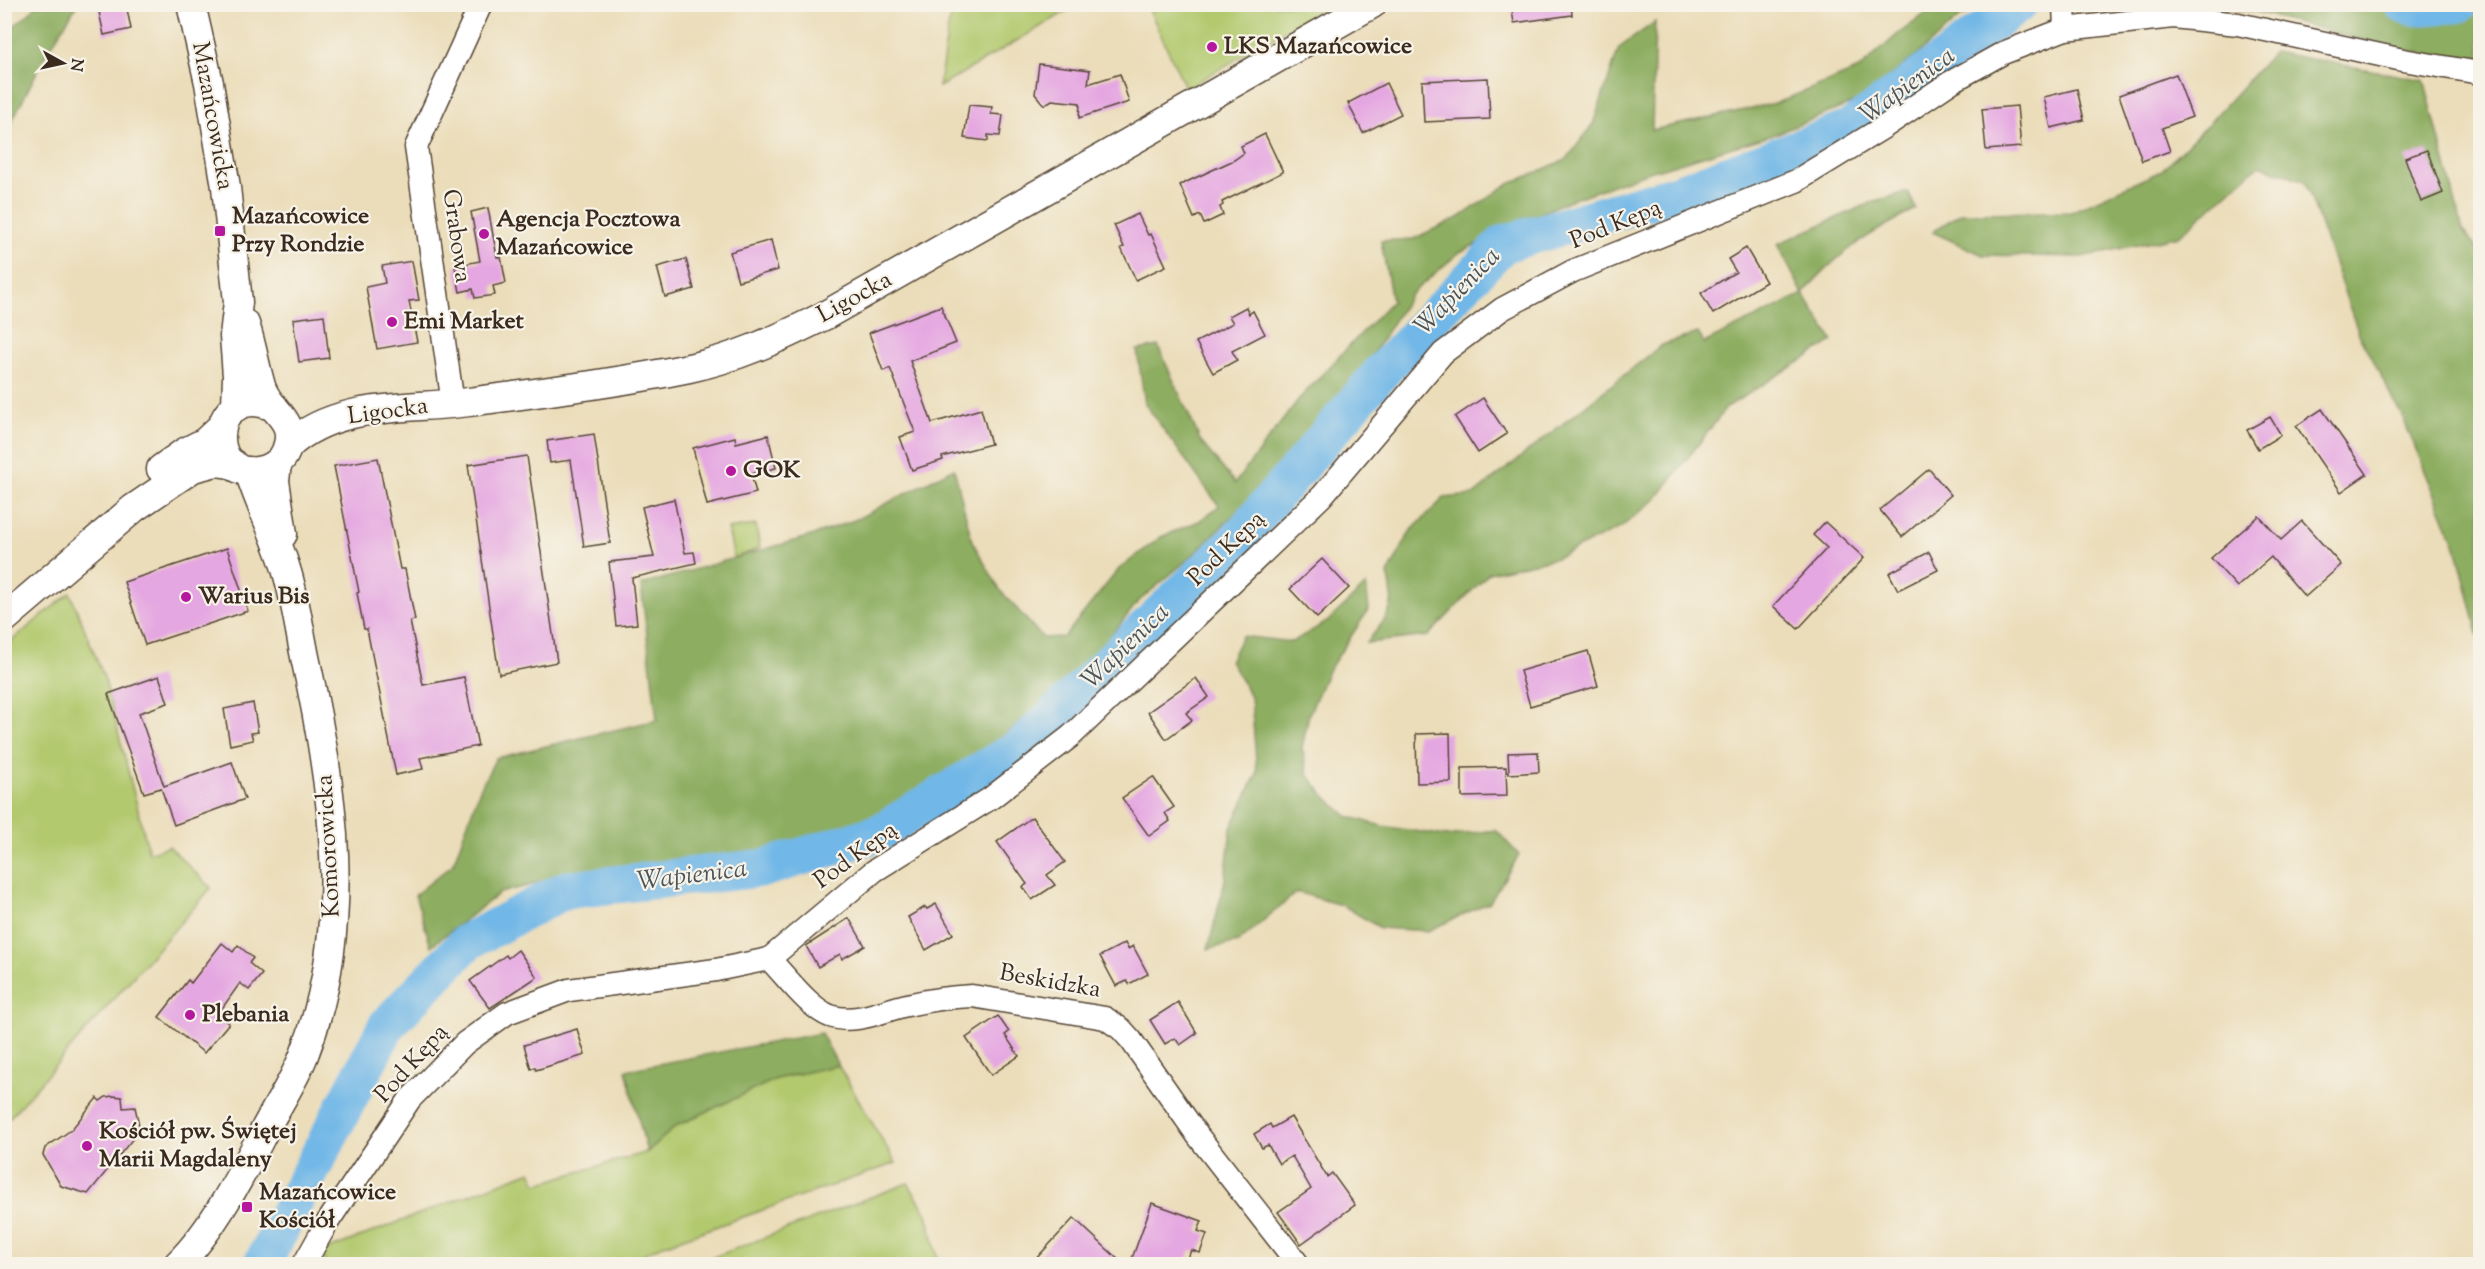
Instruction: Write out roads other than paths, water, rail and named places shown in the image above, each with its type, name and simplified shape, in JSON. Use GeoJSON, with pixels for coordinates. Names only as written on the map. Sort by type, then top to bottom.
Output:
{"type":"FeatureCollection","features":[{"type":"Feature","properties":{"kind":"street","name":"Mazańcowicka"},"geometry":{"type":"LineString","coordinates":[[191,4],[209,83],[226,187],[238,302],[234,336],[237,376],[228,417]]}},
{"type":"Feature","properties":{"kind":"street","name":"Grabowa"},"geometry":{"type":"LineString","coordinates":[[453,404],[416,147],[481,4]]}},
{"type":"Feature","properties":{"kind":"street","name":"Ligocka"},"geometry":{"type":"LineString","coordinates":[[283,454],[302,433],[364,410],[453,404],[688,368],[733,357],[778,339],[824,316],[1372,4]]}},
{"type":"Feature","properties":{"kind":"street"},"geometry":{"type":"LineString","coordinates":[[2064,4],[2065,29]]}},
{"type":"Feature","properties":{"kind":"street","name":"Pod Kępą"},"geometry":{"type":"LineString","coordinates":[[304,1264],[327,1222],[410,1099],[465,1043],[507,1013],[569,990],[705,972],[769,959],[874,871],[991,798],[1071,736],[1322,496],[1443,353],[1502,309],[1574,271],[1796,181],[1884,127],[1951,82],[2003,53],[2065,29],[2173,17],[2238,24],[2403,60],[2481,73]]}},
{"type":"Feature","properties":{"kind":"street"},"geometry":{"type":"LineString","coordinates":[[238,302],[255,354],[262,389],[287,424],[290,435],[275,481],[282,519],[286,569]]}},
{"type":"Feature","properties":{"kind":"street"},"geometry":{"type":"LineString","coordinates":[[134,508],[147,484],[166,463],[205,442],[228,417],[252,401],[264,403],[278,411],[340,408],[364,410]]}},
{"type":"Feature","properties":{"kind":"street"},"geometry":{"type":"LineString","coordinates":[[228,417],[221,448],[241,468]]}},
{"type":"Feature","properties":{"kind":"street"},"geometry":{"type":"LineString","coordinates":[[4,619],[134,508],[193,468],[216,462],[259,471],[283,454]]}},
{"type":"Feature","properties":{"kind":"street","name":"Komorowicka"},"geometry":{"type":"LineString","coordinates":[[178,1264],[218,1212],[303,1057],[326,978],[334,919],[335,857],[329,782],[315,700],[286,569],[258,499],[241,468]]}},
{"type":"Feature","properties":{"kind":"street","name":"Beskidzka"},"geometry":{"type":"LineString","coordinates":[[769,959],[806,998],[829,1015],[848,1019],[929,1000],[972,996],[1105,1018],[1121,1029],[1131,1040],[1198,1136],[1298,1264]]}},
{"type":"Feature","properties":{"kind":"waterway","name":"Wapienica"},"geometry":{"type":"LineString","coordinates":[[262,1264],[387,1025],[467,942],[565,890],[764,868],[879,833],[1022,746],[1237,540],[1385,368],[1503,244],[1678,193],[1849,129],[2019,4]]}},
{"type":"Feature","properties":{"kind":"waterway","name":"Wapienica"},"geometry":{"type":"LineString","coordinates":[[2403,4],[2413,7],[2459,4]]}},
{"type":"Feature","properties":{"kind":"place","name":"LKS Mazańcowice"},"geometry":{"type":"Point","coordinates":[1212,47]}},
{"type":"Feature","properties":{"kind":"place","name":"Mazańcowice Przy Rondzie"},"geometry":{"type":"Point","coordinates":[220,231]}},
{"type":"Feature","properties":{"kind":"place","name":"Agencja Pocztowa Mazańcowice"},"geometry":{"type":"Point","coordinates":[484,234]}},
{"type":"Feature","properties":{"kind":"place","name":"Emi Market"},"geometry":{"type":"Point","coordinates":[392,322]}},
{"type":"Feature","properties":{"kind":"place","name":"GOK"},"geometry":{"type":"Point","coordinates":[731,471]}},
{"type":"Feature","properties":{"kind":"place","name":"Warius Bis"},"geometry":{"type":"Point","coordinates":[186,597]}},
{"type":"Feature","properties":{"kind":"place","name":"Plebania"},"geometry":{"type":"Point","coordinates":[190,1015]}},
{"type":"Feature","properties":{"kind":"place","name":"Kościół pw. Świętej Marii Magdaleny"},"geometry":{"type":"Point","coordinates":[87,1146]}},
{"type":"Feature","properties":{"kind":"place","name":"Mazańcowice Kościół"},"geometry":{"type":"Point","coordinates":[247,1207]}}]}
